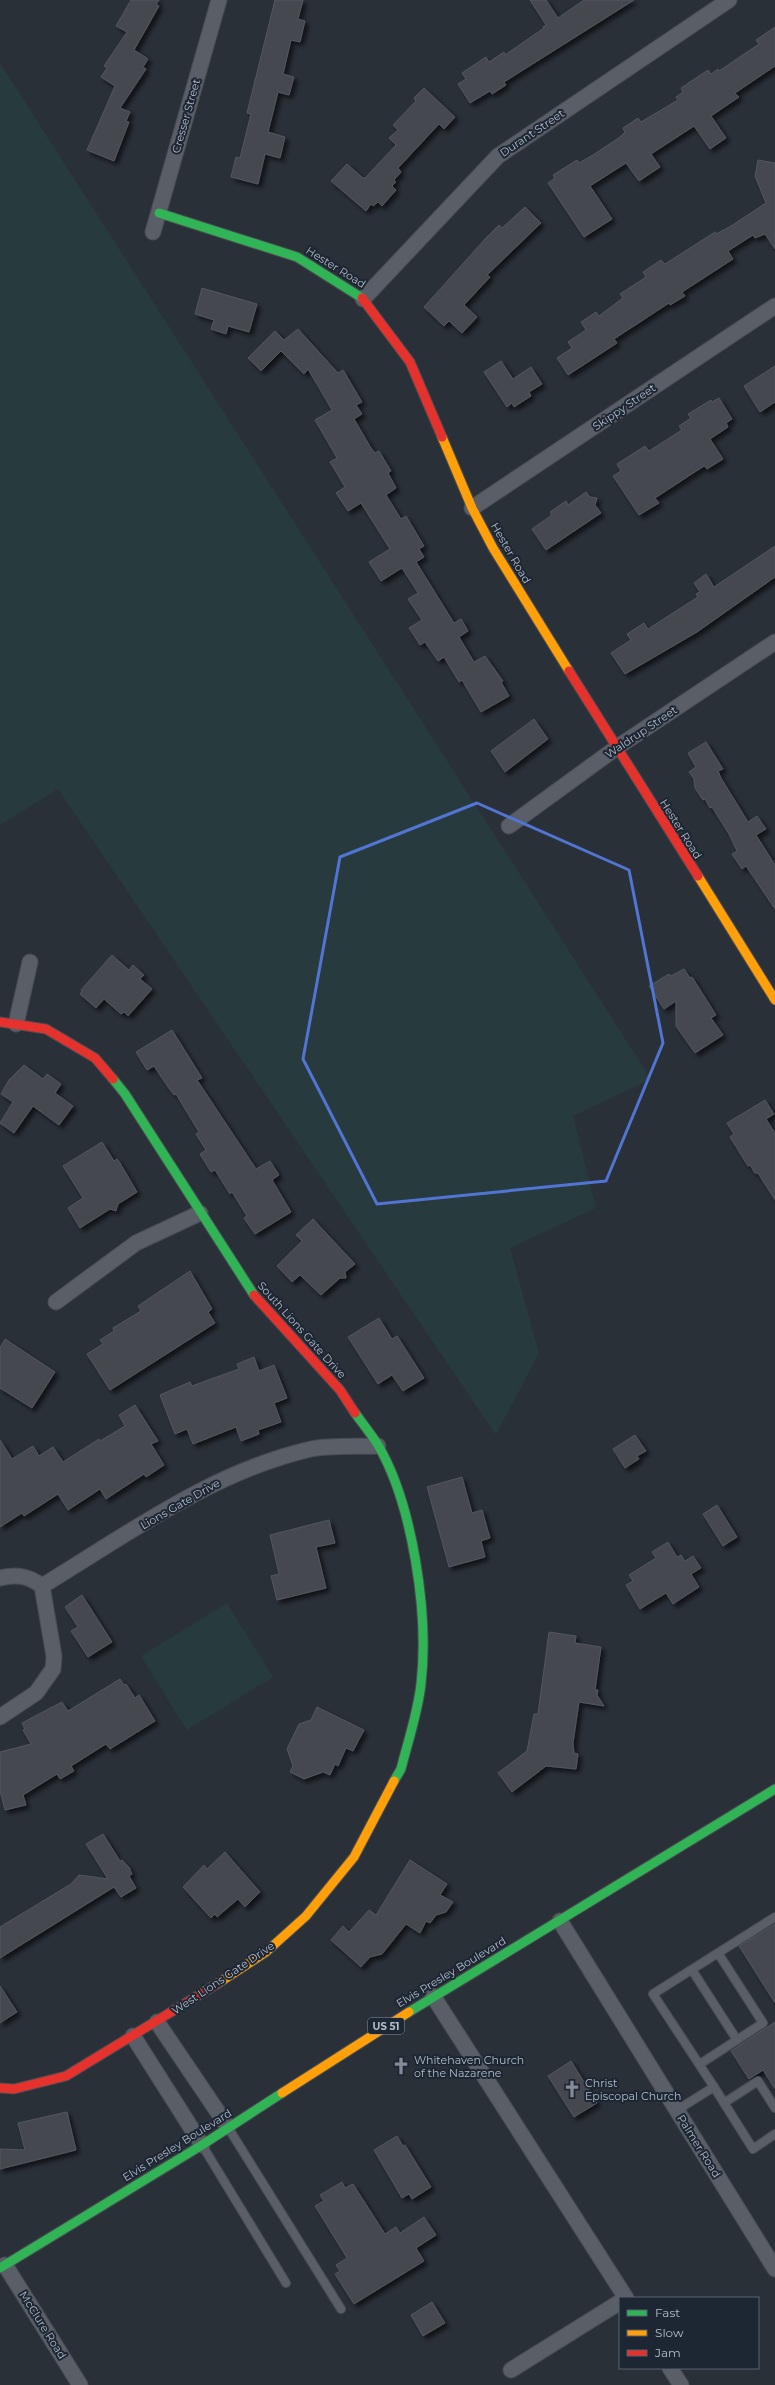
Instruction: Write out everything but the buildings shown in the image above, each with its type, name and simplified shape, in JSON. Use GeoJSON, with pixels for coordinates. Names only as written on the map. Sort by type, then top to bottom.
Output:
{"type":"FeatureCollection","features":[{"type":"Feature","properties":{"kind":"street","name":"Cresser Street"},"geometry":{"type":"LineString","coordinates":[[153,232],[219,0]]}},
{"type":"Feature","properties":{"kind":"street","name":"Durant Street"},"geometry":{"type":"LineString","coordinates":[[363,299],[498,156],[729,0]]}},
{"type":"Feature","properties":{"kind":"street","name":"Hester Road"},"geometry":{"type":"LineString","coordinates":[[159,214],[297,257],[363,299],[410,362],[472,508],[493,548],[616,748],[775,1000]]}},
{"type":"Feature","properties":{"kind":"street","name":"Skippy Street"},"geometry":{"type":"LineString","coordinates":[[472,508],[775,306]]}},
{"type":"Feature","properties":{"kind":"street","name":"Waldrup Street"},"geometry":{"type":"LineString","coordinates":[[508,826],[616,748],[775,642]]}},
{"type":"Feature","properties":{"kind":"street"},"geometry":{"type":"LineString","coordinates":[[16,1024],[30,962]]}},
{"type":"Feature","properties":{"kind":"street","name":"South Lions Gate Drive"},"geometry":{"type":"LineString","coordinates":[[0,1022],[46,1029],[95,1058],[125,1094],[256,1299],[340,1390],[378,1446],[393,1478],[405,1514],[420,1592],[421,1684]]}},
{"type":"Feature","properties":{"kind":"street"},"geometry":{"type":"LineString","coordinates":[[56,1302],[136,1243],[200,1213]]}},
{"type":"Feature","properties":{"kind":"street","name":"Lions Gate Drive"},"geometry":{"type":"LineString","coordinates":[[42,1586],[210,1484],[260,1464],[312,1449],[378,1446]]}},
{"type":"Feature","properties":{"kind":"street"},"geometry":{"type":"LineString","coordinates":[[0,1578],[16,1575],[32,1578],[42,1586],[54,1656],[53,1669],[36,1694],[0,1716]]}},
{"type":"Feature","properties":{"kind":"street","name":"West Lions Gate Drive"},"geometry":{"type":"LineString","coordinates":[[0,2088],[14,2089],[66,2076],[157,2022],[266,1952],[306,1916],[354,1857],[373,1824],[401,1769],[421,1684]]}},
{"type":"Feature","properties":{"kind":"street","name":"Elvis Presley Boulevard"},"geometry":{"type":"LineString","coordinates":[[3,2267],[202,2145],[433,1996],[560,1921],[775,1789]]}},
{"type":"Feature","properties":{"kind":"street","name":"Palmer Road"},"geometry":{"type":"LineString","coordinates":[[560,1921],[775,2269]]}},
{"type":"Feature","properties":{"kind":"street"},"geometry":{"type":"LineString","coordinates":[[433,1996],[625,2297]]}},
{"type":"Feature","properties":{"kind":"street"},"geometry":{"type":"LineString","coordinates":[[157,2022],[228,2127]]}},
{"type":"Feature","properties":{"kind":"street"},"geometry":{"type":"LineString","coordinates":[[133,2036],[202,2145]]}},
{"type":"Feature","properties":{"kind":"street","name":"McClure Road"},"geometry":{"type":"LineString","coordinates":[[3,2267],[80,2385]]}},
{"type":"Feature","properties":{"kind":"street"},"geometry":{"type":"LineString","coordinates":[[511,2370],[619,2303]]}},
{"type":"Feature","properties":{"kind":"street"},"geometry":{"type":"LineString","coordinates":[[671,2369],[681,2385]]}},
{"type":"Feature","properties":{"kind":"lane"},"geometry":{"type":"LineString","coordinates":[[775,1917],[654,1994],[754,2149],[775,2134]]}},
{"type":"Feature","properties":{"kind":"lane"},"geometry":{"type":"LineString","coordinates":[[700,2064],[763,2023],[718,1953]]}},
{"type":"Feature","properties":{"kind":"lane"},"geometry":{"type":"LineString","coordinates":[[692,1970],[738,2040]]}},
{"type":"Feature","properties":{"kind":"lane"},"geometry":{"type":"LineString","coordinates":[[724,2103],[758,2081],[775,2108]]}},
{"type":"Feature","properties":{"kind":"lane"},"geometry":{"type":"LineString","coordinates":[[677,2110],[714,2087]]}},
{"type":"Feature","properties":{"kind":"lane"},"geometry":{"type":"LineString","coordinates":[[228,2127],[341,2309]]}},
{"type":"Feature","properties":{"kind":"lane"},"geometry":{"type":"LineString","coordinates":[[202,2145],[286,2283]]}},
{"type":"Feature","properties":{"kind":"highlighted area"},"geometry":{"type":"Polygon","coordinates":[[[477,803],[629,870],[663,1043],[606,1181],[377,1204],[303,1059],[340,857],[477,803]]]}},
{"type":"Feature","properties":{"kind":"green space"},"geometry":{"type":"Polygon","coordinates":[[[0,63],[651,1079],[573,1116],[596,1208],[510,1248],[539,1353],[496,1435],[58,789],[0,825],[0,63]]]}},
{"type":"Feature","properties":{"kind":"green space"},"geometry":{"type":"Polygon","coordinates":[[[227,1603],[273,1677],[187,1730],[141,1656],[227,1603]]]}},
{"type":"Feature","properties":{"kind":"traffic: fast"},"geometry":{"type":"LineString","coordinates":[[159,213],[297,257],[362,298]]}},
{"type":"Feature","properties":{"kind":"traffic: fast"},"geometry":{"type":"LineString","coordinates":[[113,1079],[125,1094],[254,1295]]}},
{"type":"Feature","properties":{"kind":"traffic: fast"},"geometry":{"type":"LineString","coordinates":[[355,1413],[378,1445],[401,1498],[416,1561],[420,1594],[423,1626],[423,1656],[420,1695],[401,1769],[394,1781]]}},
{"type":"Feature","properties":{"kind":"traffic: fast"},"geometry":{"type":"LineString","coordinates":[[409,2012],[775,1789]]}},
{"type":"Feature","properties":{"kind":"traffic: fast"},"geometry":{"type":"LineString","coordinates":[[0,2268],[202,2145],[282,2093]]}},
{"type":"Feature","properties":{"kind":"traffic: slow"},"geometry":{"type":"LineString","coordinates":[[442,437],[472,508],[493,548],[569,671]]}},
{"type":"Feature","properties":{"kind":"traffic: slow"},"geometry":{"type":"LineString","coordinates":[[698,876],[775,1000]]}},
{"type":"Feature","properties":{"kind":"traffic: slow"},"geometry":{"type":"LineString","coordinates":[[217,1984],[266,1952],[306,1916],[354,1857],[394,1781]]}},
{"type":"Feature","properties":{"kind":"traffic: slow"},"geometry":{"type":"LineString","coordinates":[[282,2093],[409,2012]]}},
{"type":"Feature","properties":{"kind":"traffic: jam"},"geometry":{"type":"LineString","coordinates":[[362,298],[410,362],[442,437]]}},
{"type":"Feature","properties":{"kind":"traffic: jam"},"geometry":{"type":"LineString","coordinates":[[569,671],[698,876]]}},
{"type":"Feature","properties":{"kind":"traffic: jam"},"geometry":{"type":"LineString","coordinates":[[0,1022],[46,1029],[95,1058],[113,1079]]}},
{"type":"Feature","properties":{"kind":"traffic: jam"},"geometry":{"type":"LineString","coordinates":[[254,1295],[340,1390],[355,1413]]}},
{"type":"Feature","properties":{"kind":"traffic: jam"},"geometry":{"type":"LineString","coordinates":[[0,2088],[14,2089],[66,2076],[217,1984]]}},
{"type":"Feature","properties":{"kind":"place","name":"Whitehaven Church of the Nazarene"},"geometry":{"type":"Point","coordinates":[401,2066]}},
{"type":"Feature","properties":{"kind":"place","name":"Christ Episcopal Church"},"geometry":{"type":"Point","coordinates":[572,2089]}}]}
